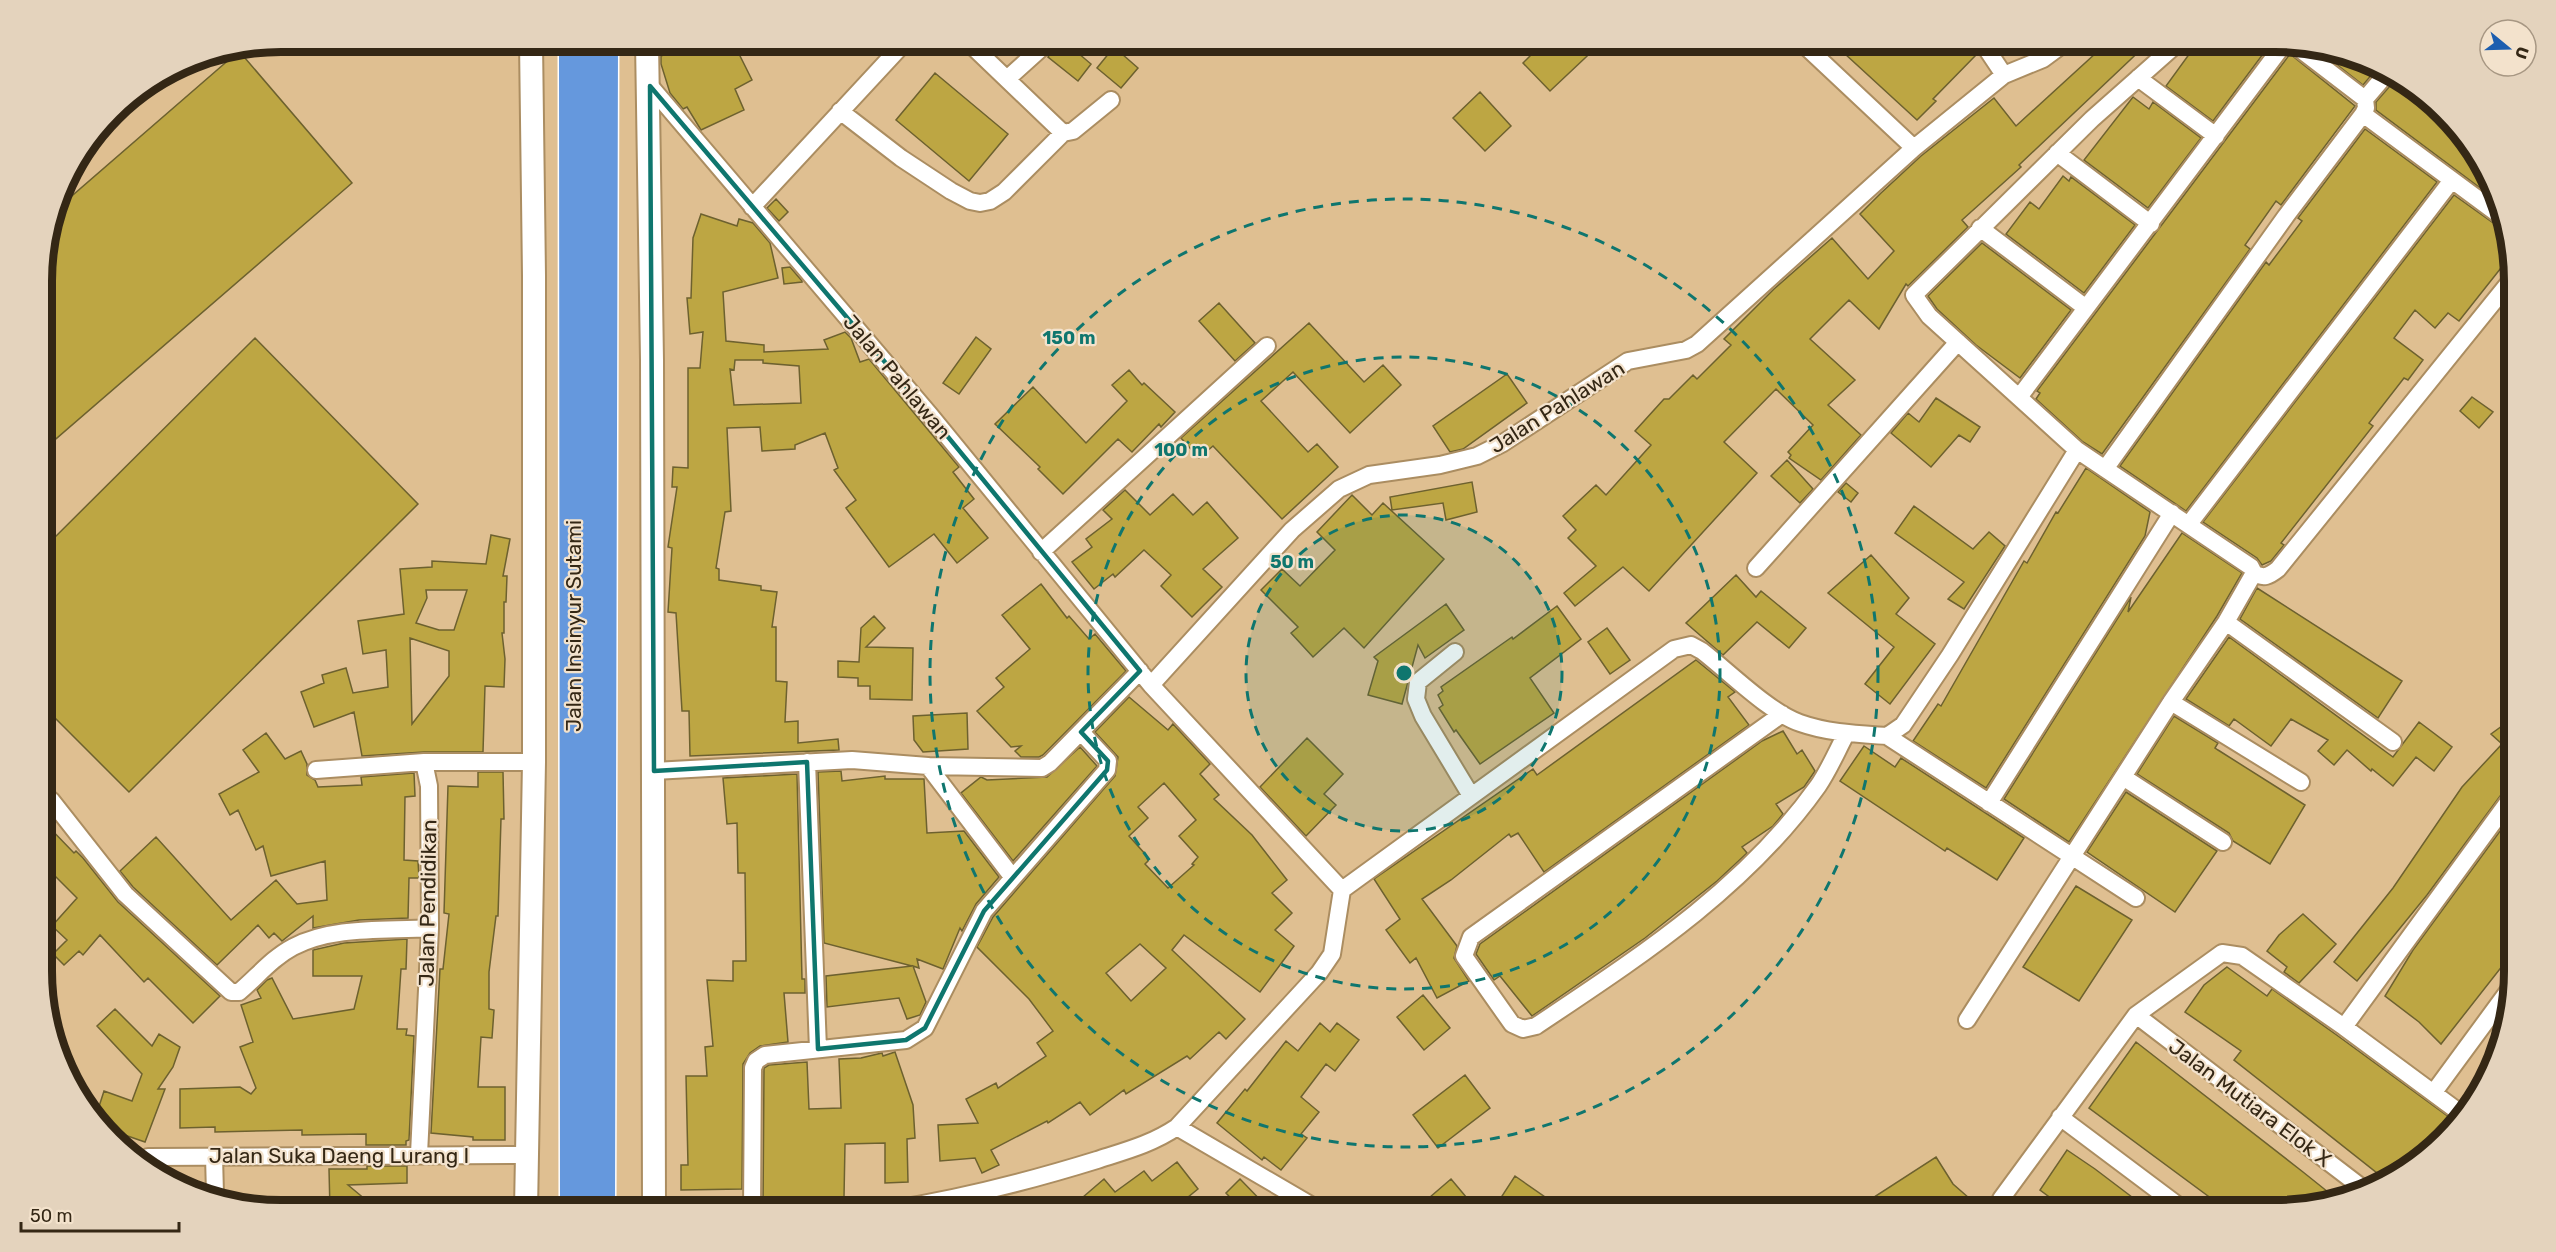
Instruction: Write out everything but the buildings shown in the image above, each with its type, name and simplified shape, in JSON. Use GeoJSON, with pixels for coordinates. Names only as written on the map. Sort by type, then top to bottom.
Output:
{"type":"FeatureCollection","features":[{"type":"Feature","properties":{"kind":"highway","name":"Jalan Insinyur Sutami"},"geometry":{"type":"LineString","coordinates":[[574,52],[575,1200]]}},
{"type":"Feature","properties":{"kind":"highway","name":"Jalan Insinyur Sutami"},"geometry":{"type":"LineString","coordinates":[[600,1200],[603,52]]}},
{"type":"Feature","properties":{"kind":"street"},"geometry":{"type":"LineString","coordinates":[[527,1200],[534,762],[534,276],[531,52]]}},
{"type":"Feature","properties":{"kind":"street"},"geometry":{"type":"LineString","coordinates":[[648,52],[650,86],[654,771],[651,973],[654,1200]]}},
{"type":"Feature","properties":{"kind":"street"},"geometry":{"type":"LineString","coordinates":[[752,207],[896,52]]}},
{"type":"Feature","properties":{"kind":"street"},"geometry":{"type":"LineString","coordinates":[[979,52],[1063,133]]}},
{"type":"Feature","properties":{"kind":"street"},"geometry":{"type":"LineString","coordinates":[[1007,79],[1037,52]]}},
{"type":"Feature","properties":{"kind":"street"},"geometry":{"type":"LineString","coordinates":[[1813,52],[1914,148]]}},
{"type":"Feature","properties":{"kind":"street"},"geometry":{"type":"LineString","coordinates":[[1989,52],[2004,75]]}},
{"type":"Feature","properties":{"kind":"street","name":"Jalan Pahlawan"},"geometry":{"type":"LineString","coordinates":[[650,86],[930,415],[1151,685],[1292,530],[1339,489],[1369,475],[1440,465],[1477,456],[1503,443],[1628,361],[1686,350],[1697,344],[1914,148],[2004,75],[2043,59],[2052,52]]}},
{"type":"Feature","properties":{"kind":"street"},"geometry":{"type":"LineString","coordinates":[[2168,52],[2057,153],[1914,295],[1929,316],[2077,450],[2251,567],[2254,573],[2261,577],[2269,576],[2278,569],[2504,289]]}},
{"type":"Feature","properties":{"kind":"street"},"geometry":{"type":"LineString","coordinates":[[2020,396],[2278,52]]}},
{"type":"Feature","properties":{"kind":"street"},"geometry":{"type":"LineString","coordinates":[[2305,54],[2364,107],[2452,180],[2491,209]]}},
{"type":"Feature","properties":{"kind":"street"},"geometry":{"type":"LineString","coordinates":[[2138,78],[2216,136]]}},
{"type":"Feature","properties":{"kind":"street"},"geometry":{"type":"LineString","coordinates":[[2105,469],[2383,80]]}},
{"type":"Feature","properties":{"kind":"street"},"geometry":{"type":"LineString","coordinates":[[840,111],[901,158],[951,191],[970,201],[980,203],[990,201],[1004,192],[1063,133],[1072,131],[1111,100]]}},
{"type":"Feature","properties":{"kind":"street"},"geometry":{"type":"LineString","coordinates":[[2057,153],[2151,224]]}},
{"type":"Feature","properties":{"kind":"street"},"geometry":{"type":"LineString","coordinates":[[2189,524],[2452,180]]}},
{"type":"Feature","properties":{"kind":"street"},"geometry":{"type":"LineString","coordinates":[[1980,228],[2086,308]]}},
{"type":"Feature","properties":{"kind":"street"},"geometry":{"type":"LineString","coordinates":[[1756,568],[1958,342]]}},
{"type":"Feature","properties":{"kind":"street"},"geometry":{"type":"LineString","coordinates":[[1041,552],[1268,346]]}},
{"type":"Feature","properties":{"kind":"street"},"geometry":{"type":"LineString","coordinates":[[1887,736],[1903,725],[1950,655],[2077,450]]}},
{"type":"Feature","properties":{"kind":"street"},"geometry":{"type":"LineString","coordinates":[[1989,803],[2172,513]]}},
{"type":"Feature","properties":{"kind":"street"},"geometry":{"type":"LineString","coordinates":[[1967,1020],[2073,859],[2171,702],[2226,622],[2254,573]]}},
{"type":"Feature","properties":{"kind":"street"},"geometry":{"type":"LineString","coordinates":[[2226,622],[2393,742]]}},
{"type":"Feature","properties":{"kind":"street"},"geometry":{"type":"LineString","coordinates":[[956,1200],[1058,1172],[1158,1140],[1177,1127],[1319,973],[1332,954],[1342,890],[1470,794],[1674,649],[1685,645],[1691,645],[1702,651],[1782,714],[1799,723],[1846,734],[1887,736],[2136,898]]}},
{"type":"Feature","properties":{"kind":"street"},"geometry":{"type":"LineString","coordinates":[[1455,652],[1418,682],[1416,699],[1423,716],[1470,794]]}},
{"type":"Feature","properties":{"kind":"street"},"geometry":{"type":"LineString","coordinates":[[654,771],[852,760],[928,766],[1042,768],[1050,763],[1140,671]]}},
{"type":"Feature","properties":{"kind":"street"},"geometry":{"type":"LineString","coordinates":[[1151,685],[1342,890]]}},
{"type":"Feature","properties":{"kind":"street"},"geometry":{"type":"LineString","coordinates":[[2171,702],[2301,782]]}},
{"type":"Feature","properties":{"kind":"street"},"geometry":{"type":"LineString","coordinates":[[1782,714],[1471,937],[1465,948],[1464,957],[1512,1024],[1522,1029],[1536,1026],[1671,934],[1714,899],[1786,825],[1818,786],[1846,734]]}},
{"type":"Feature","properties":{"kind":"street"},"geometry":{"type":"LineString","coordinates":[[752,1200],[753,1068],[756,1061],[765,1055],[906,1040],[925,1028],[947,979],[984,911],[1107,770],[1108,761],[1080,732]]}},
{"type":"Feature","properties":{"kind":"street"},"geometry":{"type":"LineString","coordinates":[[316,770],[424,762],[534,762]]}},
{"type":"Feature","properties":{"kind":"street","name":"Jalan Pendidikan"},"geometry":{"type":"LineString","coordinates":[[419,1154],[430,928],[429,786],[424,762]]}},
{"type":"Feature","properties":{"kind":"street"},"geometry":{"type":"LineString","coordinates":[[807,762],[818,1049]]}},
{"type":"Feature","properties":{"kind":"street"},"geometry":{"type":"LineString","coordinates":[[928,766],[1012,878]]}},
{"type":"Feature","properties":{"kind":"street"},"geometry":{"type":"LineString","coordinates":[[2123,777],[2223,842]]}},
{"type":"Feature","properties":{"kind":"street"},"geometry":{"type":"LineString","coordinates":[[52,801],[125,894],[231,992],[240,992],[274,959],[291,947],[310,939],[328,934],[430,928]]}},
{"type":"Feature","properties":{"kind":"street"},"geometry":{"type":"LineString","coordinates":[[2344,1027],[2504,809]]}},
{"type":"Feature","properties":{"kind":"street"},"geometry":{"type":"LineString","coordinates":[[1999,1200],[2136,1015],[2222,953],[2242,956],[2456,1110]]}},
{"type":"Feature","properties":{"kind":"street"},"geometry":{"type":"LineString","coordinates":[[2434,1092],[2502,1001]]}},
{"type":"Feature","properties":{"kind":"street","name":"Jalan Mutiara Elok X"},"geometry":{"type":"LineString","coordinates":[[2136,1015],[2357,1184]]}},
{"type":"Feature","properties":{"kind":"street"},"geometry":{"type":"LineString","coordinates":[[2060,1117],[2171,1200]]}},
{"type":"Feature","properties":{"kind":"street"},"geometry":{"type":"LineString","coordinates":[[1177,1127],[1302,1200]]}},
{"type":"Feature","properties":{"kind":"street","name":"Jalan Suka Daeng Lurang I"},"geometry":{"type":"LineString","coordinates":[[151,1159],[214,1156],[529,1155]]}},
{"type":"Feature","properties":{"kind":"street"},"geometry":{"type":"LineString","coordinates":[[214,1156],[215,1189]]}},
{"type":"Feature","properties":{"kind":"highlighted area"},"geometry":{"type":"Polygon","coordinates":[[[650,86],[930,415],[1140,671],[1081,732],[1108,761],[1107,770],[984,911],[925,1028],[906,1040],[818,1049],[807,762],[654,771],[650,86]]]}}]}
